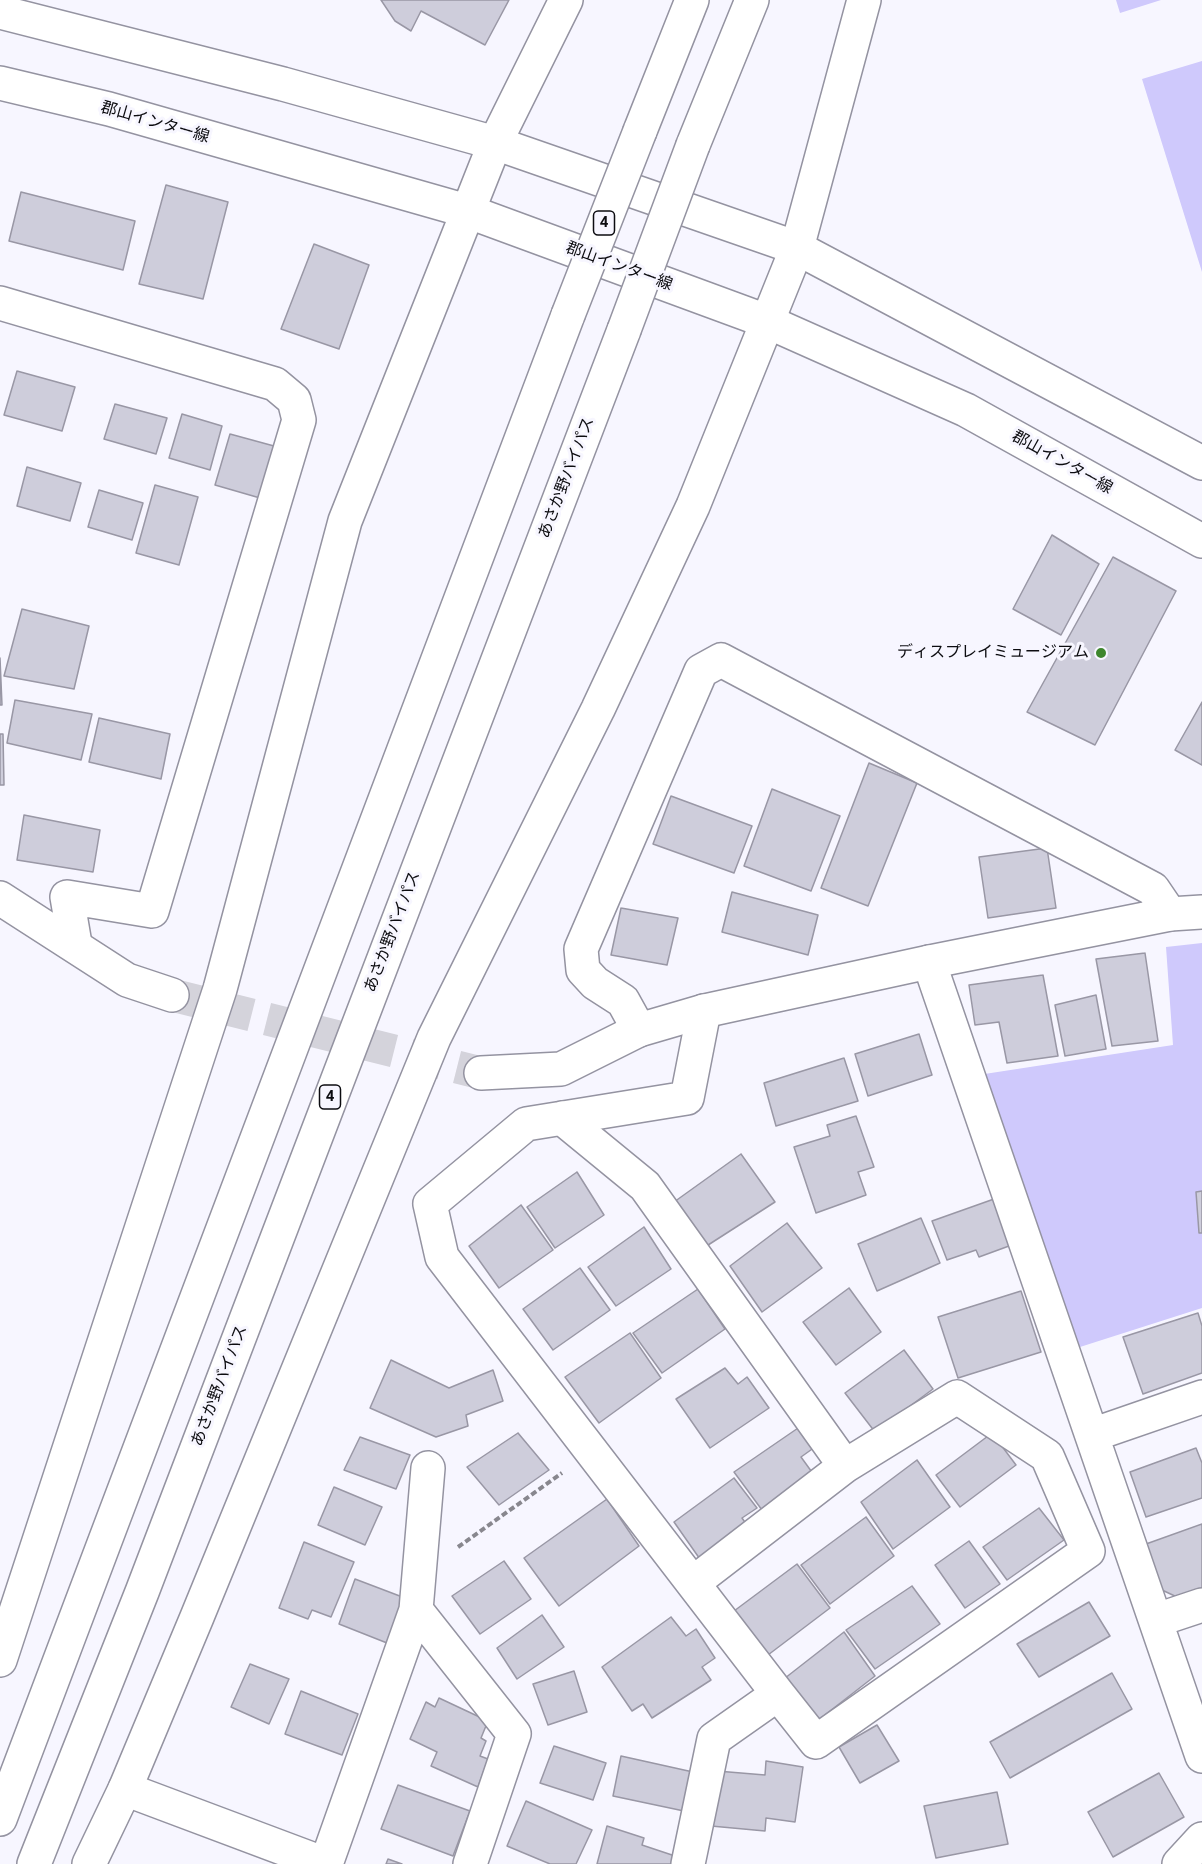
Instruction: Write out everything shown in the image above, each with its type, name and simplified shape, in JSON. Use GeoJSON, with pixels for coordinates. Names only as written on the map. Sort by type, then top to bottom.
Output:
{"type":"FeatureCollection","features":[{"type":"Feature","properties":{"kind":"main road"},"geometry":{"type":"LineString","coordinates":[[0,1660],[220,989],[345,521],[495,143],[566,0]]}},
{"type":"Feature","properties":{"kind":"main road","name":"4"},"geometry":{"type":"LineString","coordinates":[[0,1819],[568,315],[692,0]]}},
{"type":"Feature","properties":{"kind":"main road","name":"あさか野バイパス"},"geometry":{"type":"LineString","coordinates":[[34,1864],[142,1592],[693,146],[752,0]]}},
{"type":"Feature","properties":{"kind":"main road"},"geometry":{"type":"LineString","coordinates":[[89,1864],[125,1789],[434,1038],[598,709],[693,506],[796,248],[864,0]]}},
{"type":"Feature","properties":{"kind":"main road"},"geometry":{"type":"LineString","coordinates":[[0,12],[283,84],[495,143],[796,248],[1202,463]]}},
{"type":"Feature","properties":{"kind":"main road","name":"郡山インター線"},"geometry":{"type":"LineString","coordinates":[[0,83],[120,112],[467,211],[766,321],[966,410],[1202,541]]}},
{"type":"Feature","properties":{"kind":"main road"},"geometry":{"type":"LineString","coordinates":[[0,303],[275,384],[294,400],[298,420],[152,911],[66,897],[75,944]]}},
{"type":"Feature","properties":{"kind":"main road"},"geometry":{"type":"LineString","coordinates":[[639,1030],[622,1001],[595,983],[583,970],[580,949],[701,671],[721,660],[1153,889],[1170,914]]}},
{"type":"Feature","properties":{"kind":"main road"},"geometry":{"type":"LineString","coordinates":[[0,898],[75,944],[127,980],[172,995]]}},
{"type":"Feature","properties":{"kind":"main road"},"geometry":{"type":"LineString","coordinates":[[481,1073],[561,1069],[639,1030],[704,1011],[928,962],[1170,914],[1202,912]]}},
{"type":"Feature","properties":{"kind":"main road"},"geometry":{"type":"LineString","coordinates":[[928,962],[1157,1620],[1202,1756]]}},
{"type":"Feature","properties":{"kind":"main road"},"geometry":{"type":"LineString","coordinates":[[693,1583],[845,1466],[957,1397],[1047,1456],[1088,1551],[816,1742],[778,1694],[442,1257],[430,1204],[525,1124],[687,1098],[704,1011]]}},
{"type":"Feature","properties":{"kind":"main road"},"geometry":{"type":"LineString","coordinates":[[562,1118],[645,1186],[845,1466]]}},
{"type":"Feature","properties":{"kind":"main road"},"geometry":{"type":"LineString","coordinates":[[1092,1435],[1202,1397]]}},
{"type":"Feature","properties":{"kind":"main road"},"geometry":{"type":"LineString","coordinates":[[125,1789],[326,1864],[416,1610],[428,1468]]}},
{"type":"Feature","properties":{"kind":"main road"},"geometry":{"type":"LineString","coordinates":[[1157,1620],[1202,1605]]}},
{"type":"Feature","properties":{"kind":"main road"},"geometry":{"type":"LineString","coordinates":[[416,1610],[514,1734],[470,1864]]}},
{"type":"Feature","properties":{"kind":"main road"},"geometry":{"type":"LineString","coordinates":[[688,1864],[714,1739],[778,1694]]}},
{"type":"Feature","properties":{"kind":"main road"},"geometry":{"type":"LineString","coordinates":[[1179,1864],[1202,1839]]}},
{"type":"Feature","properties":{"kind":"path"},"geometry":{"type":"LineString","coordinates":[[420,1575],[592,1452]]}},
{"type":"Feature","properties":{"kind":"shaded area"},"geometry":{"type":"Polygon","coordinates":[[[1116,0],[1161,0],[1120,13],[1116,0]]]}},
{"type":"Feature","properties":{"kind":"shaded area"},"geometry":{"type":"Polygon","coordinates":[[[1202,61],[1202,272],[1142,79],[1202,61]]]}},
{"type":"Feature","properties":{"kind":"shaded area"},"geometry":{"type":"Polygon","coordinates":[[[1202,943],[1202,1308],[1080,1347],[978,1075],[1173,1045],[1166,947],[1202,943]]]}},
{"type":"Feature","properties":{"kind":"building"},"geometry":{"type":"Polygon","coordinates":[[[381,0],[509,0],[485,45],[421,11],[411,31],[395,21],[381,0]]]}},
{"type":"Feature","properties":{"kind":"building"},"geometry":{"type":"Polygon","coordinates":[[[166,185],[228,202],[203,299],[139,284],[166,185]]]}},
{"type":"Feature","properties":{"kind":"building"},"geometry":{"type":"Polygon","coordinates":[[[21,192],[135,221],[123,270],[9,241],[21,192]]]}},
{"type":"Feature","properties":{"kind":"building"},"geometry":{"type":"Polygon","coordinates":[[[314,244],[369,265],[339,349],[281,329],[314,244]]]}},
{"type":"Feature","properties":{"kind":"building"},"geometry":{"type":"Polygon","coordinates":[[[17,371],[75,387],[62,431],[4,415],[17,371]]]}},
{"type":"Feature","properties":{"kind":"building"},"geometry":{"type":"Polygon","coordinates":[[[115,404],[167,418],[156,454],[104,439],[115,404]]]}},
{"type":"Feature","properties":{"kind":"building"},"geometry":{"type":"Polygon","coordinates":[[[182,414],[222,426],[210,470],[169,458],[182,414]]]}},
{"type":"Feature","properties":{"kind":"building"},"geometry":{"type":"Polygon","coordinates":[[[230,434],[274,446],[260,498],[215,485],[230,434]]]}},
{"type":"Feature","properties":{"kind":"building"},"geometry":{"type":"Polygon","coordinates":[[[27,467],[81,483],[70,521],[17,506],[27,467]]]}},
{"type":"Feature","properties":{"kind":"building"},"geometry":{"type":"Polygon","coordinates":[[[155,485],[198,497],[179,565],[136,553],[155,485]]]}},
{"type":"Feature","properties":{"kind":"building"},"geometry":{"type":"Polygon","coordinates":[[[99,490],[143,503],[132,540],[88,527],[99,490]]]}},
{"type":"Feature","properties":{"kind":"building"},"geometry":{"type":"Polygon","coordinates":[[[1052,535],[1099,564],[1061,635],[1013,609],[1052,535]]]}},
{"type":"Feature","properties":{"kind":"building"},"geometry":{"type":"Polygon","coordinates":[[[1113,557],[1176,591],[1095,745],[1027,712],[1113,557]]]}},
{"type":"Feature","properties":{"kind":"building"},"geometry":{"type":"Polygon","coordinates":[[[22,609],[89,626],[74,689],[4,676],[22,609]]]}},
{"type":"Feature","properties":{"kind":"building"},"geometry":{"type":"Polygon","coordinates":[[[0,658],[2,705],[0,705],[0,658]]]}},
{"type":"Feature","properties":{"kind":"building"},"geometry":{"type":"Polygon","coordinates":[[[15,700],[92,714],[81,760],[7,743],[15,700]]]}},
{"type":"Feature","properties":{"kind":"building"},"geometry":{"type":"Polygon","coordinates":[[[1202,702],[1202,765],[1175,750],[1202,702]]]}},
{"type":"Feature","properties":{"kind":"building"},"geometry":{"type":"Polygon","coordinates":[[[99,718],[170,734],[161,779],[89,762],[99,718]]]}},
{"type":"Feature","properties":{"kind":"building"},"geometry":{"type":"Polygon","coordinates":[[[0,734],[3,734],[4,785],[0,785],[0,734]]]}},
{"type":"Feature","properties":{"kind":"building"},"geometry":{"type":"Polygon","coordinates":[[[869,763],[917,783],[868,906],[821,888],[869,763]]]}},
{"type":"Feature","properties":{"kind":"building"},"geometry":{"type":"Polygon","coordinates":[[[772,789],[840,816],[811,891],[744,866],[772,789]]]}},
{"type":"Feature","properties":{"kind":"building"},"geometry":{"type":"Polygon","coordinates":[[[671,796],[752,826],[734,873],[653,844],[671,796]]]}},
{"type":"Feature","properties":{"kind":"building"},"geometry":{"type":"Polygon","coordinates":[[[24,815],[100,830],[93,872],[17,860],[24,815]]]}},
{"type":"Feature","properties":{"kind":"building"},"geometry":{"type":"Polygon","coordinates":[[[1047,848],[1056,908],[988,918],[979,857],[1047,848]]]}},
{"type":"Feature","properties":{"kind":"building"},"geometry":{"type":"Polygon","coordinates":[[[732,892],[818,915],[808,955],[722,932],[732,892]]]}},
{"type":"Feature","properties":{"kind":"building"},"geometry":{"type":"Polygon","coordinates":[[[621,908],[678,918],[667,965],[611,955],[621,908]]]}},
{"type":"Feature","properties":{"kind":"building"},"geometry":{"type":"Polygon","coordinates":[[[1145,953],[1158,1041],[1112,1046],[1096,959],[1145,953]]]}},
{"type":"Feature","properties":{"kind":"building"},"geometry":{"type":"Polygon","coordinates":[[[1043,975],[1058,1056],[1007,1063],[999,1022],[975,1025],[969,985],[1043,975]]]}},
{"type":"Feature","properties":{"kind":"building"},"geometry":{"type":"Polygon","coordinates":[[[1096,995],[1106,1049],[1065,1056],[1055,1005],[1096,995]]]}},
{"type":"Feature","properties":{"kind":"building"},"geometry":{"type":"Polygon","coordinates":[[[919,1034],[932,1075],[868,1096],[855,1054],[919,1034]]]}},
{"type":"Feature","properties":{"kind":"building"},"geometry":{"type":"Polygon","coordinates":[[[844,1058],[858,1101],[776,1126],[764,1083],[844,1058]]]}},
{"type":"Feature","properties":{"kind":"building"},"geometry":{"type":"Polygon","coordinates":[[[856,1116],[874,1167],[858,1172],[866,1195],[816,1213],[794,1147],[830,1136],[827,1125],[856,1116]]]}},
{"type":"Feature","properties":{"kind":"building"},"geometry":{"type":"Polygon","coordinates":[[[741,1154],[775,1202],[705,1247],[674,1202],[741,1154]]]}},
{"type":"Feature","properties":{"kind":"building"},"geometry":{"type":"Polygon","coordinates":[[[577,1172],[604,1215],[555,1248],[527,1207],[577,1172]]]}},
{"type":"Feature","properties":{"kind":"building"},"geometry":{"type":"Polygon","coordinates":[[[1202,1191],[1202,1233],[1199,1233],[1196,1192],[1202,1191]]]}},
{"type":"Feature","properties":{"kind":"building"},"geometry":{"type":"Polygon","coordinates":[[[994,1199],[1009,1246],[979,1257],[976,1250],[947,1260],[932,1221],[994,1199]]]}},
{"type":"Feature","properties":{"kind":"building"},"geometry":{"type":"Polygon","coordinates":[[[521,1205],[553,1250],[499,1288],[469,1246],[521,1205]]]}},
{"type":"Feature","properties":{"kind":"building"},"geometry":{"type":"Polygon","coordinates":[[[921,1218],[940,1263],[877,1291],[858,1244],[921,1218]]]}},
{"type":"Feature","properties":{"kind":"building"},"geometry":{"type":"Polygon","coordinates":[[[787,1223],[822,1268],[762,1312],[730,1266],[787,1223]]]}},
{"type":"Feature","properties":{"kind":"building"},"geometry":{"type":"Polygon","coordinates":[[[644,1227],[671,1269],[616,1306],[588,1267],[644,1227]]]}},
{"type":"Feature","properties":{"kind":"building"},"geometry":{"type":"Polygon","coordinates":[[[580,1268],[610,1310],[553,1350],[523,1309],[580,1268]]]}},
{"type":"Feature","properties":{"kind":"building"},"geometry":{"type":"Polygon","coordinates":[[[849,1288],[881,1332],[836,1365],[803,1322],[849,1288]]]}},
{"type":"Feature","properties":{"kind":"building"},"geometry":{"type":"Polygon","coordinates":[[[698,1289],[725,1329],[662,1373],[633,1333],[698,1289]]]}},
{"type":"Feature","properties":{"kind":"building"},"geometry":{"type":"Polygon","coordinates":[[[1021,1291],[1041,1352],[958,1378],[938,1317],[1021,1291]]]}},
{"type":"Feature","properties":{"kind":"building"},"geometry":{"type":"Polygon","coordinates":[[[1198,1313],[1202,1326],[1202,1373],[1143,1394],[1123,1337],[1198,1313]]]}},
{"type":"Feature","properties":{"kind":"building"},"geometry":{"type":"Polygon","coordinates":[[[630,1333],[661,1378],[599,1423],[565,1377],[630,1333]]]}},
{"type":"Feature","properties":{"kind":"building"},"geometry":{"type":"Polygon","coordinates":[[[904,1350],[933,1389],[875,1432],[845,1393],[904,1350]]]}},
{"type":"Feature","properties":{"kind":"building"},"geometry":{"type":"Polygon","coordinates":[[[391,1360],[449,1388],[493,1370],[503,1401],[466,1415],[468,1426],[436,1437],[370,1408],[391,1360]]]}},
{"type":"Feature","properties":{"kind":"building"},"geometry":{"type":"Polygon","coordinates":[[[725,1368],[738,1384],[747,1377],[769,1408],[710,1448],[676,1399],[725,1368]]]}},
{"type":"Feature","properties":{"kind":"building"},"geometry":{"type":"Polygon","coordinates":[[[801,1426],[815,1447],[801,1457],[814,1475],[762,1510],[734,1472],[801,1426]]]}},
{"type":"Feature","properties":{"kind":"building"},"geometry":{"type":"Polygon","coordinates":[[[518,1433],[549,1470],[499,1505],[467,1467],[518,1433]]]}},
{"type":"Feature","properties":{"kind":"building"},"geometry":{"type":"Polygon","coordinates":[[[992,1433],[1016,1465],[960,1507],[936,1475],[992,1433]]]}},
{"type":"Feature","properties":{"kind":"building"},"geometry":{"type":"Polygon","coordinates":[[[360,1437],[410,1455],[396,1489],[344,1470],[360,1437]]]}},
{"type":"Feature","properties":{"kind":"building"},"geometry":{"type":"Polygon","coordinates":[[[1196,1448],[1202,1463],[1202,1498],[1146,1517],[1130,1472],[1196,1448]]]}},
{"type":"Feature","properties":{"kind":"building"},"geometry":{"type":"Polygon","coordinates":[[[917,1460],[950,1507],[893,1549],[861,1502],[917,1460]]]}},
{"type":"Feature","properties":{"kind":"building"},"geometry":{"type":"Polygon","coordinates":[[[734,1478],[757,1508],[742,1518],[749,1528],[702,1562],[674,1522],[734,1478]]]}},
{"type":"Feature","properties":{"kind":"building"},"geometry":{"type":"Polygon","coordinates":[[[334,1487],[382,1507],[365,1545],[318,1525],[334,1487]]]}},
{"type":"Feature","properties":{"kind":"building"},"geometry":{"type":"Polygon","coordinates":[[[607,1499],[639,1546],[559,1606],[524,1558],[607,1499]]]}},
{"type":"Feature","properties":{"kind":"building"},"geometry":{"type":"Polygon","coordinates":[[[1039,1508],[1064,1540],[1007,1580],[983,1547],[1039,1508]]]}},
{"type":"Feature","properties":{"kind":"building"},"geometry":{"type":"Polygon","coordinates":[[[866,1517],[894,1556],[830,1604],[801,1565],[866,1517]]]}},
{"type":"Feature","properties":{"kind":"building"},"geometry":{"type":"Polygon","coordinates":[[[1202,1524],[1202,1590],[1179,1598],[1162,1590],[1146,1544],[1202,1524]]]}},
{"type":"Feature","properties":{"kind":"building"},"geometry":{"type":"Polygon","coordinates":[[[969,1541],[1000,1584],[965,1608],[935,1565],[969,1541]]]}},
{"type":"Feature","properties":{"kind":"building"},"geometry":{"type":"Polygon","coordinates":[[[304,1542],[354,1562],[331,1617],[312,1610],[308,1619],[279,1608],[304,1542]]]}},
{"type":"Feature","properties":{"kind":"building"},"geometry":{"type":"Polygon","coordinates":[[[504,1561],[531,1599],[480,1634],[452,1596],[504,1561]]]}},
{"type":"Feature","properties":{"kind":"building"},"geometry":{"type":"Polygon","coordinates":[[[797,1564],[830,1608],[764,1658],[730,1614],[797,1564]]]}},
{"type":"Feature","properties":{"kind":"building"},"geometry":{"type":"Polygon","coordinates":[[[355,1579],[405,1598],[387,1643],[339,1624],[355,1579]]]}},
{"type":"Feature","properties":{"kind":"building"},"geometry":{"type":"Polygon","coordinates":[[[912,1586],[940,1624],[875,1669],[846,1630],[912,1586]]]}},
{"type":"Feature","properties":{"kind":"building"},"geometry":{"type":"Polygon","coordinates":[[[1089,1602],[1110,1636],[1039,1677],[1017,1644],[1089,1602]]]}},
{"type":"Feature","properties":{"kind":"building"},"geometry":{"type":"Polygon","coordinates":[[[542,1615],[564,1647],[517,1679],[497,1648],[542,1615]]]}},
{"type":"Feature","properties":{"kind":"building"},"geometry":{"type":"Polygon","coordinates":[[[671,1617],[686,1636],[696,1629],[715,1658],[702,1667],[711,1680],[652,1718],[643,1704],[632,1711],[602,1667],[671,1617]]]}},
{"type":"Feature","properties":{"kind":"building"},"geometry":{"type":"Polygon","coordinates":[[[844,1632],[875,1676],[812,1725],[780,1682],[844,1632]]]}},
{"type":"Feature","properties":{"kind":"building"},"geometry":{"type":"Polygon","coordinates":[[[250,1664],[289,1679],[269,1724],[231,1707],[250,1664]]]}},
{"type":"Feature","properties":{"kind":"building"},"geometry":{"type":"Polygon","coordinates":[[[574,1671],[587,1712],[548,1725],[533,1684],[574,1671]]]}},
{"type":"Feature","properties":{"kind":"building"},"geometry":{"type":"Polygon","coordinates":[[[1112,1673],[1132,1709],[1010,1778],[990,1742],[1112,1673]]]}},
{"type":"Feature","properties":{"kind":"building"},"geometry":{"type":"Polygon","coordinates":[[[301,1691],[358,1714],[342,1755],[285,1734],[301,1691]]]}},
{"type":"Feature","properties":{"kind":"building"},"geometry":{"type":"Polygon","coordinates":[[[439,1698],[488,1721],[481,1738],[486,1741],[480,1756],[488,1759],[478,1787],[431,1766],[437,1752],[410,1739],[426,1702],[435,1707],[439,1698]]]}},
{"type":"Feature","properties":{"kind":"building"},"geometry":{"type":"Polygon","coordinates":[[[877,1725],[899,1761],[860,1783],[839,1747],[877,1725]]]}},
{"type":"Feature","properties":{"kind":"building"},"geometry":{"type":"Polygon","coordinates":[[[554,1746],[606,1763],[593,1800],[540,1783],[554,1746]]]}},
{"type":"Feature","properties":{"kind":"building"},"geometry":{"type":"Polygon","coordinates":[[[621,1756],[693,1772],[684,1811],[613,1796],[621,1756]]]}},
{"type":"Feature","properties":{"kind":"building"},"geometry":{"type":"Polygon","coordinates":[[[766,1761],[803,1767],[795,1822],[766,1818],[765,1831],[711,1826],[717,1771],[765,1775],[766,1761]]]}},
{"type":"Feature","properties":{"kind":"building"},"geometry":{"type":"Polygon","coordinates":[[[1159,1773],[1184,1817],[1113,1857],[1088,1812],[1159,1773]]]}},
{"type":"Feature","properties":{"kind":"building"},"geometry":{"type":"Polygon","coordinates":[[[398,1785],[470,1811],[453,1856],[381,1829],[398,1785]]]}},
{"type":"Feature","properties":{"kind":"building"},"geometry":{"type":"Polygon","coordinates":[[[997,1792],[1008,1844],[936,1858],[924,1806],[997,1792]]]}},
{"type":"Feature","properties":{"kind":"building"},"geometry":{"type":"Polygon","coordinates":[[[526,1801],[592,1830],[576,1864],[550,1864],[507,1846],[526,1801]]]}},
{"type":"Feature","properties":{"kind":"building"},"geometry":{"type":"Polygon","coordinates":[[[607,1826],[644,1838],[642,1845],[678,1857],[676,1864],[597,1864],[607,1826]]]}},
{"type":"Feature","properties":{"kind":"building"},"geometry":{"type":"Polygon","coordinates":[[[388,1859],[402,1864],[386,1864],[388,1859]]]}},
{"type":"Feature","properties":{"kind":"tunnel"},"geometry":{"type":"LineString","coordinates":[[172,995],[481,1073]]}},
{"type":"Feature","properties":{"kind":"place","name":"ディスプレイミュージアム"},"geometry":{"type":"Point","coordinates":[1101,653]}}]}
